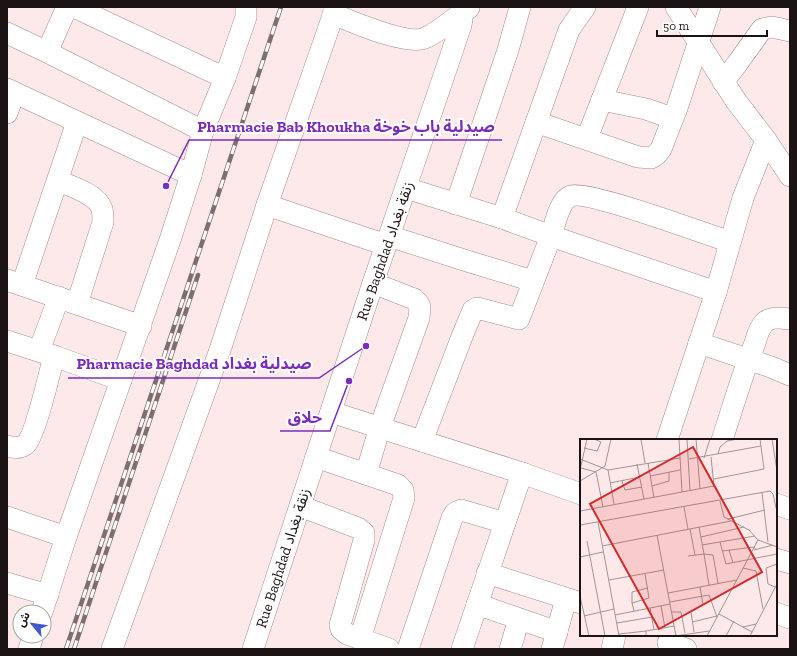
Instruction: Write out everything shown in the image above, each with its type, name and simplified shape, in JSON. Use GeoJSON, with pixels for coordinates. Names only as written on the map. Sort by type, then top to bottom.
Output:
{"type":"FeatureCollection","features":[{"type":"Feature","properties":{"kind":"street"},"geometry":{"type":"LineString","coordinates":[[47,52],[67,7]]}},
{"type":"Feature","properties":{"kind":"street"},"geometry":{"type":"LineString","coordinates":[[74,7],[225,78]]}},
{"type":"Feature","properties":{"kind":"street"},"geometry":{"type":"LineString","coordinates":[[7,583],[45,604],[66,537],[191,175],[203,131],[225,78],[246,17],[246,7]]}},
{"type":"Feature","properties":{"kind":"street"},"geometry":{"type":"LineString","coordinates":[[456,204],[508,50],[520,7]]}},
{"type":"Feature","properties":{"kind":"street"},"geometry":{"type":"LineString","coordinates":[[502,218],[569,30],[585,7]]}},
{"type":"Feature","properties":{"kind":"street"},"geometry":{"type":"LineString","coordinates":[[587,138],[638,7]]}},
{"type":"Feature","properties":{"kind":"street"},"geometry":{"type":"LineString","coordinates":[[676,7],[736,101],[766,140],[790,176]]}},
{"type":"Feature","properties":{"kind":"street"},"geometry":{"type":"LineString","coordinates":[[536,122],[587,138],[638,157],[651,158],[656,155],[661,149],[677,108],[710,7]]}},
{"type":"Feature","properties":{"kind":"street"},"geometry":{"type":"LineString","coordinates":[[112,649],[220,350],[267,205],[335,11],[395,36],[418,40],[451,55]]}},
{"type":"Feature","properties":{"kind":"street"},"geometry":{"type":"LineString","coordinates":[[418,40],[425,38],[457,12]]}},
{"type":"Feature","properties":{"kind":"street","name":"Rue Baghdad زنقة بغداد"},"geometry":{"type":"LineString","coordinates":[[256,648],[300,506],[387,240],[461,25],[457,12]]}},
{"type":"Feature","properties":{"kind":"street"},"geometry":{"type":"LineString","coordinates":[[724,82],[762,29],[772,27],[790,32]]}},
{"type":"Feature","properties":{"kind":"street"},"geometry":{"type":"LineString","coordinates":[[7,34],[47,52],[203,131]]}},
{"type":"Feature","properties":{"kind":"street"},"geometry":{"type":"LineString","coordinates":[[7,114],[11,91],[191,175]]}},
{"type":"Feature","properties":{"kind":"street"},"geometry":{"type":"LineString","coordinates":[[602,100],[646,109],[672,118]]}},
{"type":"Feature","properties":{"kind":"street"},"geometry":{"type":"LineString","coordinates":[[77,122],[58,181],[15,282],[140,326]]}},
{"type":"Feature","properties":{"kind":"street"},"geometry":{"type":"LineString","coordinates":[[667,439],[716,292],[743,198],[766,140]]}},
{"type":"Feature","properties":{"kind":"street"},"geometry":{"type":"LineString","coordinates":[[7,446],[12,448],[20,447],[26,444],[31,435],[44,395],[46,354],[103,222],[102,208],[96,200],[88,194],[58,181]]}},
{"type":"Feature","properties":{"kind":"street"},"geometry":{"type":"LineString","coordinates":[[406,188],[502,218],[716,292]]}},
{"type":"Feature","properties":{"kind":"street"},"geometry":{"type":"LineString","coordinates":[[422,441],[473,310],[477,308],[519,319],[563,203],[572,196],[581,195],[637,211],[730,242]]}},
{"type":"Feature","properties":{"kind":"street"},"geometry":{"type":"LineString","coordinates":[[267,205],[533,281]]}},
{"type":"Feature","properties":{"kind":"street"},"geometry":{"type":"LineString","coordinates":[[366,474],[380,427],[414,333],[420,312],[418,303],[414,299],[373,283]]}},
{"type":"Feature","properties":{"kind":"street"},"geometry":{"type":"LineString","coordinates":[[722,439],[748,360],[761,327],[764,322],[771,318],[790,319]]}},
{"type":"Feature","properties":{"kind":"street"},"geometry":{"type":"LineString","coordinates":[[7,341],[121,380]]}},
{"type":"Feature","properties":{"kind":"street"},"geometry":{"type":"LineString","coordinates":[[699,343],[790,375]]}},
{"type":"Feature","properties":{"kind":"street"},"geometry":{"type":"LineString","coordinates":[[331,412],[522,473],[580,494]]}},
{"type":"Feature","properties":{"kind":"street"},"geometry":{"type":"LineString","coordinates":[[316,457],[398,485],[403,490],[404,498],[360,639]]}},
{"type":"Feature","properties":{"kind":"street"},"geometry":{"type":"LineString","coordinates":[[462,649],[522,473]]}},
{"type":"Feature","properties":{"kind":"street"},"geometry":{"type":"LineString","coordinates":[[777,504],[790,508]]}},
{"type":"Feature","properties":{"kind":"street"},"geometry":{"type":"LineString","coordinates":[[300,506],[358,528],[364,533],[364,540],[340,624],[341,629],[346,634],[389,649]]}},
{"type":"Feature","properties":{"kind":"street"},"geometry":{"type":"LineString","coordinates":[[408,649],[452,518],[455,513],[461,510],[505,523]]}},
{"type":"Feature","properties":{"kind":"street"},"geometry":{"type":"LineString","coordinates":[[7,517],[66,537]]}},
{"type":"Feature","properties":{"kind":"street"},"geometry":{"type":"LineString","coordinates":[[777,559],[790,563]]}},
{"type":"Feature","properties":{"kind":"street"},"geometry":{"type":"LineString","coordinates":[[477,604],[519,619],[555,640],[574,601],[487,573]]}},
{"type":"Feature","properties":{"kind":"street"},"geometry":{"type":"LineString","coordinates":[[777,613],[790,618]]}},
{"type":"Feature","properties":{"kind":"street"},"geometry":{"type":"LineString","coordinates":[[510,649],[519,619]]}},
{"type":"Feature","properties":{"kind":"street"},"geometry":{"type":"LineString","coordinates":[[612,649],[615,636]]}},
{"type":"Feature","properties":{"kind":"railway"},"geometry":{"type":"LineString","coordinates":[[66,649],[281,7]]}},
{"type":"Feature","properties":{"kind":"railway"},"geometry":{"type":"LineString","coordinates":[[74,649],[198,275]]}},
{"type":"Feature","properties":{"kind":"place","name":"Pharmacie Bab Khoukha صيدلية باب خوخة"},"geometry":{"type":"Point","coordinates":[166,186]}},
{"type":"Feature","properties":{"kind":"place","name":"Pharmacie Baghdad صيدلية بغداد"},"geometry":{"type":"Point","coordinates":[366,346]}},
{"type":"Feature","properties":{"kind":"place","name":"حلاق"},"geometry":{"type":"Point","coordinates":[349,381]}}]}
